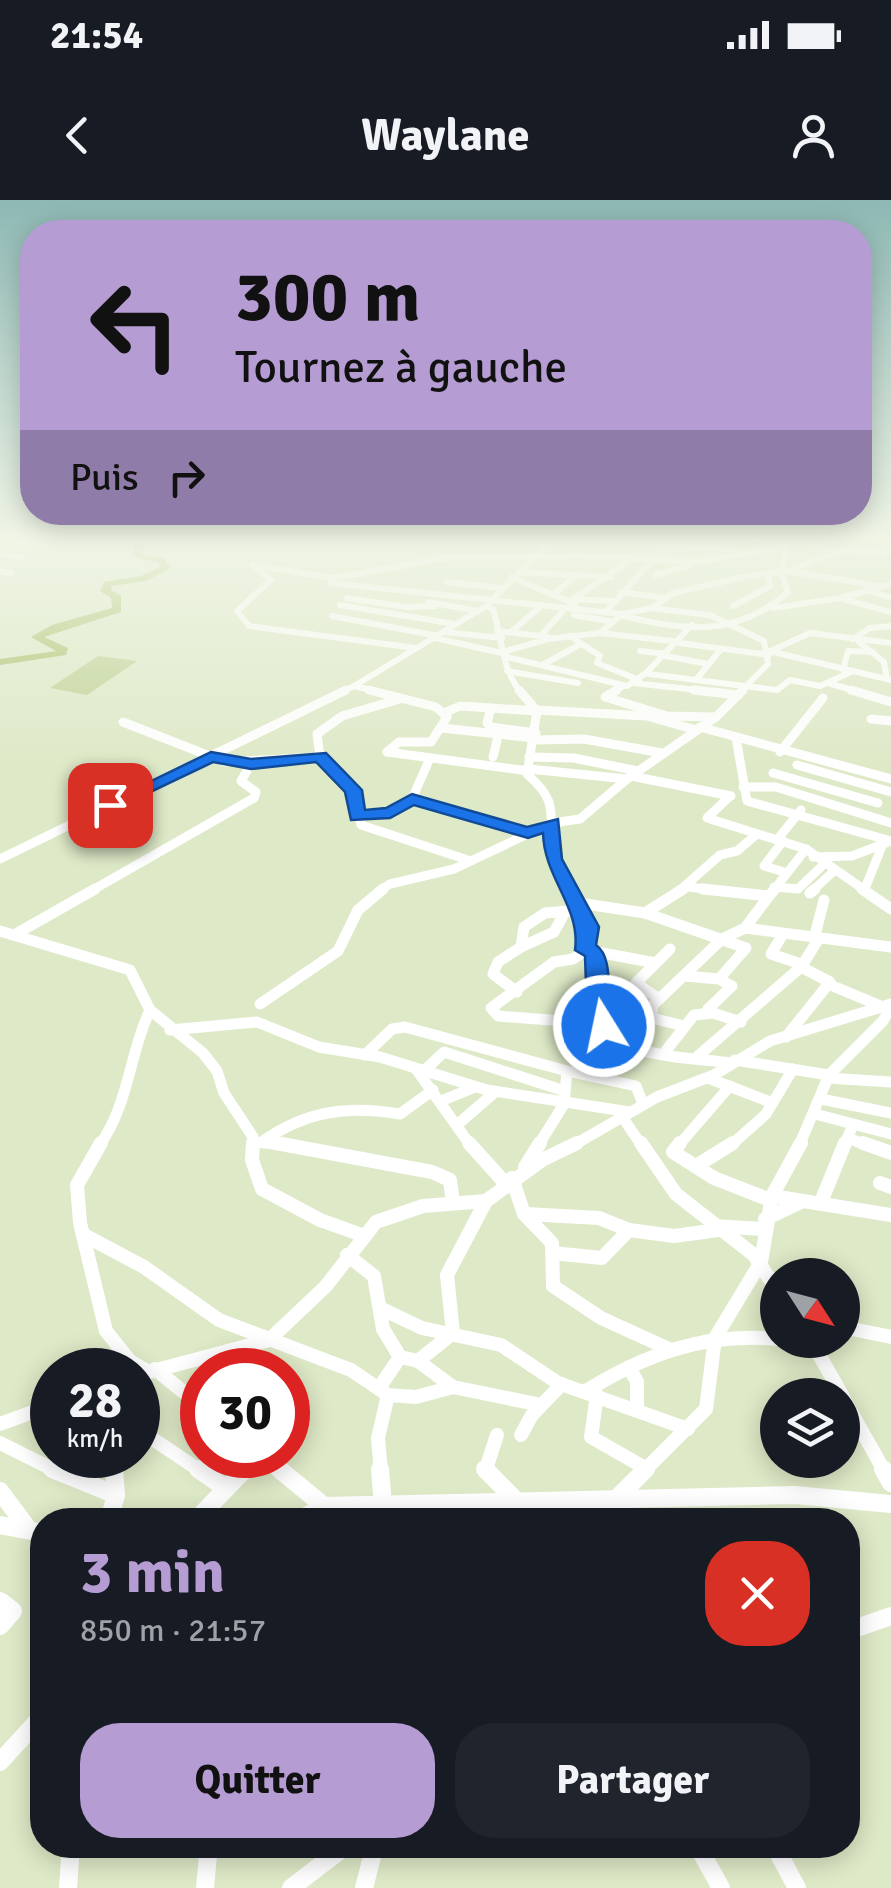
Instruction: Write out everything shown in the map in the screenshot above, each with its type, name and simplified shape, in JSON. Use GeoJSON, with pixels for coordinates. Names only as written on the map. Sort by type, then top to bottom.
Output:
{"type":"FeatureCollection","features":[{"type":"Feature","properties":{"kind":"street"},"geometry":{"type":"LineString","coordinates":[[240,615],[246,624],[260,628],[416,648]]}},
{"type":"Feature","properties":{"kind":"street"},"geometry":{"type":"LineString","coordinates":[[401,615],[425,620],[507,654],[622,687]]}},
{"type":"Feature","properties":{"kind":"street"},"geometry":{"type":"LineString","coordinates":[[425,620],[431,615]]}},
{"type":"Feature","properties":{"kind":"street"},"geometry":{"type":"LineString","coordinates":[[310,723],[354,686],[470,615]]}},
{"type":"Feature","properties":{"kind":"street"},"geometry":{"type":"LineString","coordinates":[[495,615],[513,686],[537,710],[529,770],[553,805],[553,859],[588,927],[604,1025]]}},
{"type":"Feature","properties":{"kind":"street"},"geometry":{"type":"LineString","coordinates":[[502,633],[529,615]]}},
{"type":"Feature","properties":{"kind":"street"},"geometry":{"type":"LineString","coordinates":[[541,636],[559,615]]}},
{"type":"Feature","properties":{"kind":"street"},"geometry":{"type":"LineString","coordinates":[[600,615],[621,615],[650,624],[738,625],[757,615]]}},
{"type":"Feature","properties":{"kind":"street"},"geometry":{"type":"LineString","coordinates":[[602,615],[608,617]]}},
{"type":"Feature","properties":{"kind":"street"},"geometry":{"type":"LineString","coordinates":[[714,615],[764,641],[770,652]]}},
{"type":"Feature","properties":{"kind":"street"},"geometry":{"type":"LineString","coordinates":[[332,616],[399,628],[554,638]]}},
{"type":"Feature","properties":{"kind":"street"},"geometry":{"type":"LineString","coordinates":[[600,632],[608,617]]}},
{"type":"Feature","properties":{"kind":"street"},"geometry":{"type":"LineString","coordinates":[[356,640],[382,624]]}},
{"type":"Feature","properties":{"kind":"street"},"geometry":{"type":"LineString","coordinates":[[692,625],[672,642],[652,670],[606,697],[667,716],[716,716]]}},
{"type":"Feature","properties":{"kind":"street"},"geometry":{"type":"LineString","coordinates":[[855,639],[864,630],[891,626]]}},
{"type":"Feature","properties":{"kind":"street"},"geometry":{"type":"LineString","coordinates":[[260,628],[270,633],[270,642]]}},
{"type":"Feature","properties":{"kind":"street"},"geometry":{"type":"LineString","coordinates":[[381,644],[399,628]]}},
{"type":"Feature","properties":{"kind":"street"},"geometry":{"type":"LineString","coordinates":[[864,630],[891,640]]}},
{"type":"Feature","properties":{"kind":"street"},"geometry":{"type":"LineString","coordinates":[[507,654],[554,638],[600,632],[770,652],[890,681]]}},
{"type":"Feature","properties":{"kind":"street"},"geometry":{"type":"LineString","coordinates":[[260,1004],[338,950],[358,910],[390,884],[470,861],[551,823],[580,819],[632,775],[716,716],[768,664],[776,644],[810,633],[891,640]]}},
{"type":"Feature","properties":{"kind":"street"},"geometry":{"type":"LineString","coordinates":[[570,636],[600,656],[598,663],[636,682],[741,691],[777,690],[792,680],[820,686],[847,672]]}},
{"type":"Feature","properties":{"kind":"street"},"geometry":{"type":"LineString","coordinates":[[651,636],[638,652],[708,664]]}},
{"type":"Feature","properties":{"kind":"street"},"geometry":{"type":"LineString","coordinates":[[855,639],[887,662],[890,681]]}},
{"type":"Feature","properties":{"kind":"street"},"geometry":{"type":"LineString","coordinates":[[544,664],[581,644]]}},
{"type":"Feature","properties":{"kind":"street"},"geometry":{"type":"LineString","coordinates":[[698,677],[721,648]]}},
{"type":"Feature","properties":{"kind":"street"},"geometry":{"type":"LineString","coordinates":[[847,672],[849,651],[873,652]]}},
{"type":"Feature","properties":{"kind":"street"},"geometry":{"type":"LineString","coordinates":[[507,670],[575,686],[588,676]]}},
{"type":"Feature","properties":{"kind":"street"},"geometry":{"type":"LineString","coordinates":[[652,670],[698,677],[741,691]]}},
{"type":"Feature","properties":{"kind":"street"},"geometry":{"type":"LineString","coordinates":[[871,702],[890,681]]}},
{"type":"Feature","properties":{"kind":"street"},"geometry":{"type":"LineString","coordinates":[[828,683],[871,702],[891,702]]}},
{"type":"Feature","properties":{"kind":"street"},"geometry":{"type":"LineString","coordinates":[[354,686],[400,698],[447,717],[431,742],[399,742],[387,752],[529,770],[632,775]]}},
{"type":"Feature","properties":{"kind":"street"},"geometry":{"type":"LineString","coordinates":[[0,859],[211,757],[400,698]]}},
{"type":"Feature","properties":{"kind":"street"},"geometry":{"type":"LineString","coordinates":[[780,752],[823,698]]}},
{"type":"Feature","properties":{"kind":"street"},"geometry":{"type":"LineString","coordinates":[[444,713],[457,706],[648,716],[736,738],[832,771]]}},
{"type":"Feature","properties":{"kind":"street"},"geometry":{"type":"LineString","coordinates":[[491,708],[487,724],[491,727],[535,737]]}},
{"type":"Feature","properties":{"kind":"street"},"geometry":{"type":"LineString","coordinates":[[870,720],[891,721]]}},
{"type":"Feature","properties":{"kind":"street"},"geometry":{"type":"LineString","coordinates":[[123,722],[211,757],[251,764],[320,757]]}},
{"type":"Feature","properties":{"kind":"street"},"geometry":{"type":"LineString","coordinates":[[310,723],[320,757],[353,790],[361,825],[470,861]]}},
{"type":"Feature","properties":{"kind":"street"},"geometry":{"type":"LineString","coordinates":[[441,728],[498,736],[584,739],[662,753]]}},
{"type":"Feature","properties":{"kind":"street"},"geometry":{"type":"LineString","coordinates":[[493,757],[498,736]]}},
{"type":"Feature","properties":{"kind":"street"},"geometry":{"type":"LineString","coordinates":[[736,738],[743,788],[749,802],[799,812],[888,842]]}},
{"type":"Feature","properties":{"kind":"street"},"geometry":{"type":"LineString","coordinates":[[529,757],[574,758],[729,798]]}},
{"type":"Feature","properties":{"kind":"street"},"geometry":{"type":"LineString","coordinates":[[357,816],[390,812],[412,799],[430,758]]}},
{"type":"Feature","properties":{"kind":"street"},"geometry":{"type":"LineString","coordinates":[[14,935],[254,798],[256,792],[241,781],[251,764]]}},
{"type":"Feature","properties":{"kind":"street"},"geometry":{"type":"LineString","coordinates":[[796,765],[890,786],[878,803]]}},
{"type":"Feature","properties":{"kind":"street"},"geometry":{"type":"LineString","coordinates":[[784,872],[764,866],[832,771]]}},
{"type":"Feature","properties":{"kind":"street"},"geometry":{"type":"LineString","coordinates":[[773,774],[878,803],[891,809],[887,822],[770,785],[743,788],[706,818],[806,854],[891,910]]}},
{"type":"Feature","properties":{"kind":"street"},"geometry":{"type":"LineString","coordinates":[[412,799],[528,833]]}},
{"type":"Feature","properties":{"kind":"street"},"geometry":{"type":"LineString","coordinates":[[856,830],[870,817]]}},
{"type":"Feature","properties":{"kind":"street"},"geometry":{"type":"LineString","coordinates":[[645,914],[686,888],[721,854],[737,852],[757,834]]}},
{"type":"Feature","properties":{"kind":"street"},"geometry":{"type":"LineString","coordinates":[[626,1042],[651,1018],[652,1006],[722,939],[744,928],[784,872],[806,854],[852,856],[888,842]]}},
{"type":"Feature","properties":{"kind":"street"},"geometry":{"type":"LineString","coordinates":[[864,892],[888,842]]}},
{"type":"Feature","properties":{"kind":"street"},"geometry":{"type":"LineString","coordinates":[[686,888],[798,889],[828,869]]}},
{"type":"Feature","properties":{"kind":"street"},"geometry":{"type":"LineString","coordinates":[[810,894],[828,869]]}},
{"type":"Feature","properties":{"kind":"street"},"geometry":{"type":"LineString","coordinates":[[698,1056],[802,966],[816,940],[824,900]]}},
{"type":"Feature","properties":{"kind":"street"},"geometry":{"type":"LineString","coordinates":[[521,946],[524,927],[541,914],[580,906],[645,914],[746,948],[720,979]]}},
{"type":"Feature","properties":{"kind":"street"},"geometry":{"type":"LineString","coordinates":[[517,992],[494,974],[498,962],[521,946],[554,932],[565,912]]}},
{"type":"Feature","properties":{"kind":"street"},"geometry":{"type":"LineString","coordinates":[[744,928],[886,947],[891,930]]}},
{"type":"Feature","properties":{"kind":"street"},"geometry":{"type":"LineString","coordinates":[[0,931],[130,970],[140,982],[139,990],[150,1010],[210,1062],[258,1142],[253,1166],[269,1196],[362,1234]]}},
{"type":"Feature","properties":{"kind":"street"},"geometry":{"type":"LineString","coordinates":[[782,934],[771,954],[828,979],[786,1037]]}},
{"type":"Feature","properties":{"kind":"street"},"geometry":{"type":"LineString","coordinates":[[604,1025],[636,983],[670,948]]}},
{"type":"Feature","properties":{"kind":"street"},"geometry":{"type":"LineString","coordinates":[[656,964],[589,950],[554,962],[517,992],[493,1004],[494,1014],[604,1025],[626,1042],[664,1053],[891,1082]]}},
{"type":"Feature","properties":{"kind":"street"},"geometry":{"type":"LineString","coordinates":[[664,1053],[680,1025],[708,1009],[732,986],[720,979],[685,976]]}},
{"type":"Feature","properties":{"kind":"street"},"geometry":{"type":"LineString","coordinates":[[636,983],[660,999]]}},
{"type":"Feature","properties":{"kind":"street"},"geometry":{"type":"LineString","coordinates":[[828,984],[888,1012]]}},
{"type":"Feature","properties":{"kind":"street"},"geometry":{"type":"LineString","coordinates":[[708,1009],[740,1022]]}},
{"type":"Feature","properties":{"kind":"street"},"geometry":{"type":"LineString","coordinates":[[118,1348],[106,1331],[77,1185],[86,1163],[111,1130],[117,1103],[126,1090],[135,1042],[150,1010]]}},
{"type":"Feature","properties":{"kind":"street"},"geometry":{"type":"LineString","coordinates":[[453,1334],[447,1276],[486,1201],[513,1178],[632,1112],[786,1037],[888,1012]]}},
{"type":"Feature","properties":{"kind":"street"},"geometry":{"type":"LineString","coordinates":[[761,1258],[771,1198],[816,1114],[829,1077],[888,1012]]}},
{"type":"Feature","properties":{"kind":"street"},"geometry":{"type":"LineString","coordinates":[[651,1018],[680,1025]]}},
{"type":"Feature","properties":{"kind":"street"},"geometry":{"type":"LineString","coordinates":[[170,1030],[257,1022],[306,1043],[419,1069],[495,1092],[564,1097]]}},
{"type":"Feature","properties":{"kind":"street"},"geometry":{"type":"LineString","coordinates":[[365,1056],[392,1030],[405,1027],[636,1086],[632,1112],[662,1179],[715,1228],[760,1261]]}},
{"type":"Feature","properties":{"kind":"street"},"geometry":{"type":"LineString","coordinates":[[419,1069],[442,1052],[564,1097],[632,1112]]}},
{"type":"Feature","properties":{"kind":"street"},"geometry":{"type":"LineString","coordinates":[[455,1081],[473,1063]]}},
{"type":"Feature","properties":{"kind":"street"},"geometry":{"type":"LineString","coordinates":[[419,1069],[457,1126],[513,1178],[524,1214],[547,1233],[552,1253],[551,1281],[557,1290],[586,1304],[601,1318],[669,1350]]}},
{"type":"Feature","properties":{"kind":"street"},"geometry":{"type":"LineString","coordinates":[[696,1166],[732,1147],[774,1103],[793,1070]]}},
{"type":"Feature","properties":{"kind":"street"},"geometry":{"type":"LineString","coordinates":[[513,1178],[564,1097],[566,1071]]}},
{"type":"Feature","properties":{"kind":"street"},"geometry":{"type":"LineString","coordinates":[[708,1078],[774,1103]]}},
{"type":"Feature","properties":{"kind":"street"},"geometry":{"type":"LineString","coordinates":[[730,1086],[672,1148],[676,1156],[771,1198],[891,1214]]}},
{"type":"Feature","properties":{"kind":"street"},"geometry":{"type":"LineString","coordinates":[[258,1142],[306,1115],[359,1108],[399,1114],[437,1096],[475,1087]]}},
{"type":"Feature","properties":{"kind":"street"},"geometry":{"type":"LineString","coordinates":[[457,1126],[495,1092]]}},
{"type":"Feature","properties":{"kind":"street"},"geometry":{"type":"LineString","coordinates":[[821,1099],[891,1114]]}},
{"type":"Feature","properties":{"kind":"street"},"geometry":{"type":"LineString","coordinates":[[816,1114],[891,1153]]}},
{"type":"Feature","properties":{"kind":"street"},"geometry":{"type":"LineString","coordinates":[[850,1131],[891,1134]]}},
{"type":"Feature","properties":{"kind":"street"},"geometry":{"type":"LineString","coordinates":[[821,1202],[850,1131]]}},
{"type":"Feature","properties":{"kind":"street"},"geometry":{"type":"LineString","coordinates":[[258,1142],[444,1176],[452,1186],[453,1204]]}},
{"type":"Feature","properties":{"kind":"street"},"geometry":{"type":"LineString","coordinates":[[160,1369],[270,1340],[311,1304],[362,1234],[376,1222],[409,1210],[486,1201]]}},
{"type":"Feature","properties":{"kind":"street"},"geometry":{"type":"LineString","coordinates":[[524,1214],[599,1218],[629,1230],[674,1236],[765,1224],[805,1201]]}},
{"type":"Feature","properties":{"kind":"street"},"geometry":{"type":"LineString","coordinates":[[552,1253],[602,1258],[629,1230]]}},
{"type":"Feature","properties":{"kind":"street"},"geometry":{"type":"LineString","coordinates":[[84,1235],[144,1268],[206,1314],[351,1370],[384,1392],[416,1397],[453,1388],[541,1405]]}},
{"type":"Feature","properties":{"kind":"street"},"geometry":{"type":"LineString","coordinates":[[347,1255],[373,1274],[384,1329],[400,1358]]}},
{"type":"Feature","properties":{"kind":"street"},"geometry":{"type":"LineString","coordinates":[[619,1496],[708,1404],[715,1338],[760,1264]]}},
{"type":"Feature","properties":{"kind":"street"},"geometry":{"type":"LineString","coordinates":[[382,1309],[422,1328],[501,1346],[562,1384],[688,1428]]}},
{"type":"Feature","properties":{"kind":"street"},"geometry":{"type":"LineString","coordinates":[[860,1331],[891,1337]]}},
{"type":"Feature","properties":{"kind":"street"},"geometry":{"type":"LineString","coordinates":[[418,1361],[453,1334]]}},
{"type":"Feature","properties":{"kind":"street"},"geometry":{"type":"LineString","coordinates":[[592,1393],[629,1366],[669,1350],[715,1338],[760,1339]]}},
{"type":"Feature","properties":{"kind":"street"},"geometry":{"type":"LineString","coordinates":[[400,1358],[418,1361],[453,1388]]}},
{"type":"Feature","properties":{"kind":"street"},"geometry":{"type":"LineString","coordinates":[[383,1505],[378,1438],[384,1392],[400,1358]]}},
{"type":"Feature","properties":{"kind":"street"},"geometry":{"type":"LineString","coordinates":[[629,1366],[637,1382],[638,1409]]}},
{"type":"Feature","properties":{"kind":"street"},"geometry":{"type":"LineString","coordinates":[[521,1434],[562,1384]]}},
{"type":"Feature","properties":{"kind":"street"},"geometry":{"type":"LineString","coordinates":[[592,1393],[591,1438],[647,1468]]}},
{"type":"Feature","properties":{"kind":"street"},"geometry":{"type":"LineString","coordinates":[[0,1424],[30,1413]]}},
{"type":"Feature","properties":{"kind":"street"},"geometry":{"type":"LineString","coordinates":[[860,1428],[891,1484]]}},
{"type":"Feature","properties":{"kind":"street"},"geometry":{"type":"LineString","coordinates":[[497,1435],[484,1471],[526,1508]]}},
{"type":"Feature","properties":{"kind":"street"},"geometry":{"type":"LineString","coordinates":[[0,1443],[21,1457],[116,1495]]}},
{"type":"Feature","properties":{"kind":"street"},"geometry":{"type":"LineString","coordinates":[[160,1443],[224,1488]]}},
{"type":"Feature","properties":{"kind":"street"},"geometry":{"type":"LineString","coordinates":[[112,1508],[115,1478]]}},
{"type":"Feature","properties":{"kind":"street"},"geometry":{"type":"LineString","coordinates":[[206,1508],[235,1478]]}},
{"type":"Feature","properties":{"kind":"street"},"geometry":{"type":"LineString","coordinates":[[289,1478],[324,1506]]}},
{"type":"Feature","properties":{"kind":"street"},"geometry":{"type":"LineString","coordinates":[[0,1492],[30,1524]]}},
{"type":"Feature","properties":{"kind":"street"},"geometry":{"type":"LineString","coordinates":[[320,1508],[599,1501],[619,1496],[821,1494],[891,1504]]}},
{"type":"Feature","properties":{"kind":"street"},"geometry":{"type":"LineString","coordinates":[[593,1508],[599,1501]]}},
{"type":"Feature","properties":{"kind":"street"},"geometry":{"type":"LineString","coordinates":[[0,1525],[30,1530]]}},
{"type":"Feature","properties":{"kind":"street"},"geometry":{"type":"LineString","coordinates":[[0,1601],[13,1610],[0,1626]]}},
{"type":"Feature","properties":{"kind":"street"},"geometry":{"type":"LineString","coordinates":[[860,1627],[891,1616]]}},
{"type":"Feature","properties":{"kind":"street"},"geometry":{"type":"LineString","coordinates":[[2,1757],[30,1728]]}},
{"type":"Feature","properties":{"kind":"street"},"geometry":{"type":"LineString","coordinates":[[68,1888],[70,1858]]}},
{"type":"Feature","properties":{"kind":"street"},"geometry":{"type":"LineString","coordinates":[[206,1888],[207,1858]]}},
{"type":"Feature","properties":{"kind":"street"},"geometry":{"type":"LineString","coordinates":[[291,1888],[330,1858]]}},
{"type":"Feature","properties":{"kind":"street"},"geometry":{"type":"LineString","coordinates":[[364,1888],[372,1858]]}},
{"type":"Feature","properties":{"kind":"street"},"geometry":{"type":"LineString","coordinates":[[704,1858],[721,1888]]}},
{"type":"Feature","properties":{"kind":"street"},"geometry":{"type":"LineString","coordinates":[[781,1858],[797,1888]]}},
{"type":"Feature","properties":{"kind":"green space"},"geometry":{"type":"Polygon","coordinates":[[[98,656],[137,661],[87,695],[50,688],[98,656]]]}},
{"type":"Feature","properties":{"kind":"waterway"},"geometry":{"type":"LineString","coordinates":[[0,662],[62,653],[64,650],[36,637],[101,615]]}},
{"type":"Feature","properties":{"kind":"route"},"geometry":{"type":"LineString","coordinates":[[110,805],[211,757],[251,764],[320,757],[353,790],[357,816],[390,812],[412,799],[528,833],[551,823],[553,859],[588,927],[586,950],[593,950],[595,956],[598,1013],[604,1026]]}}]}
